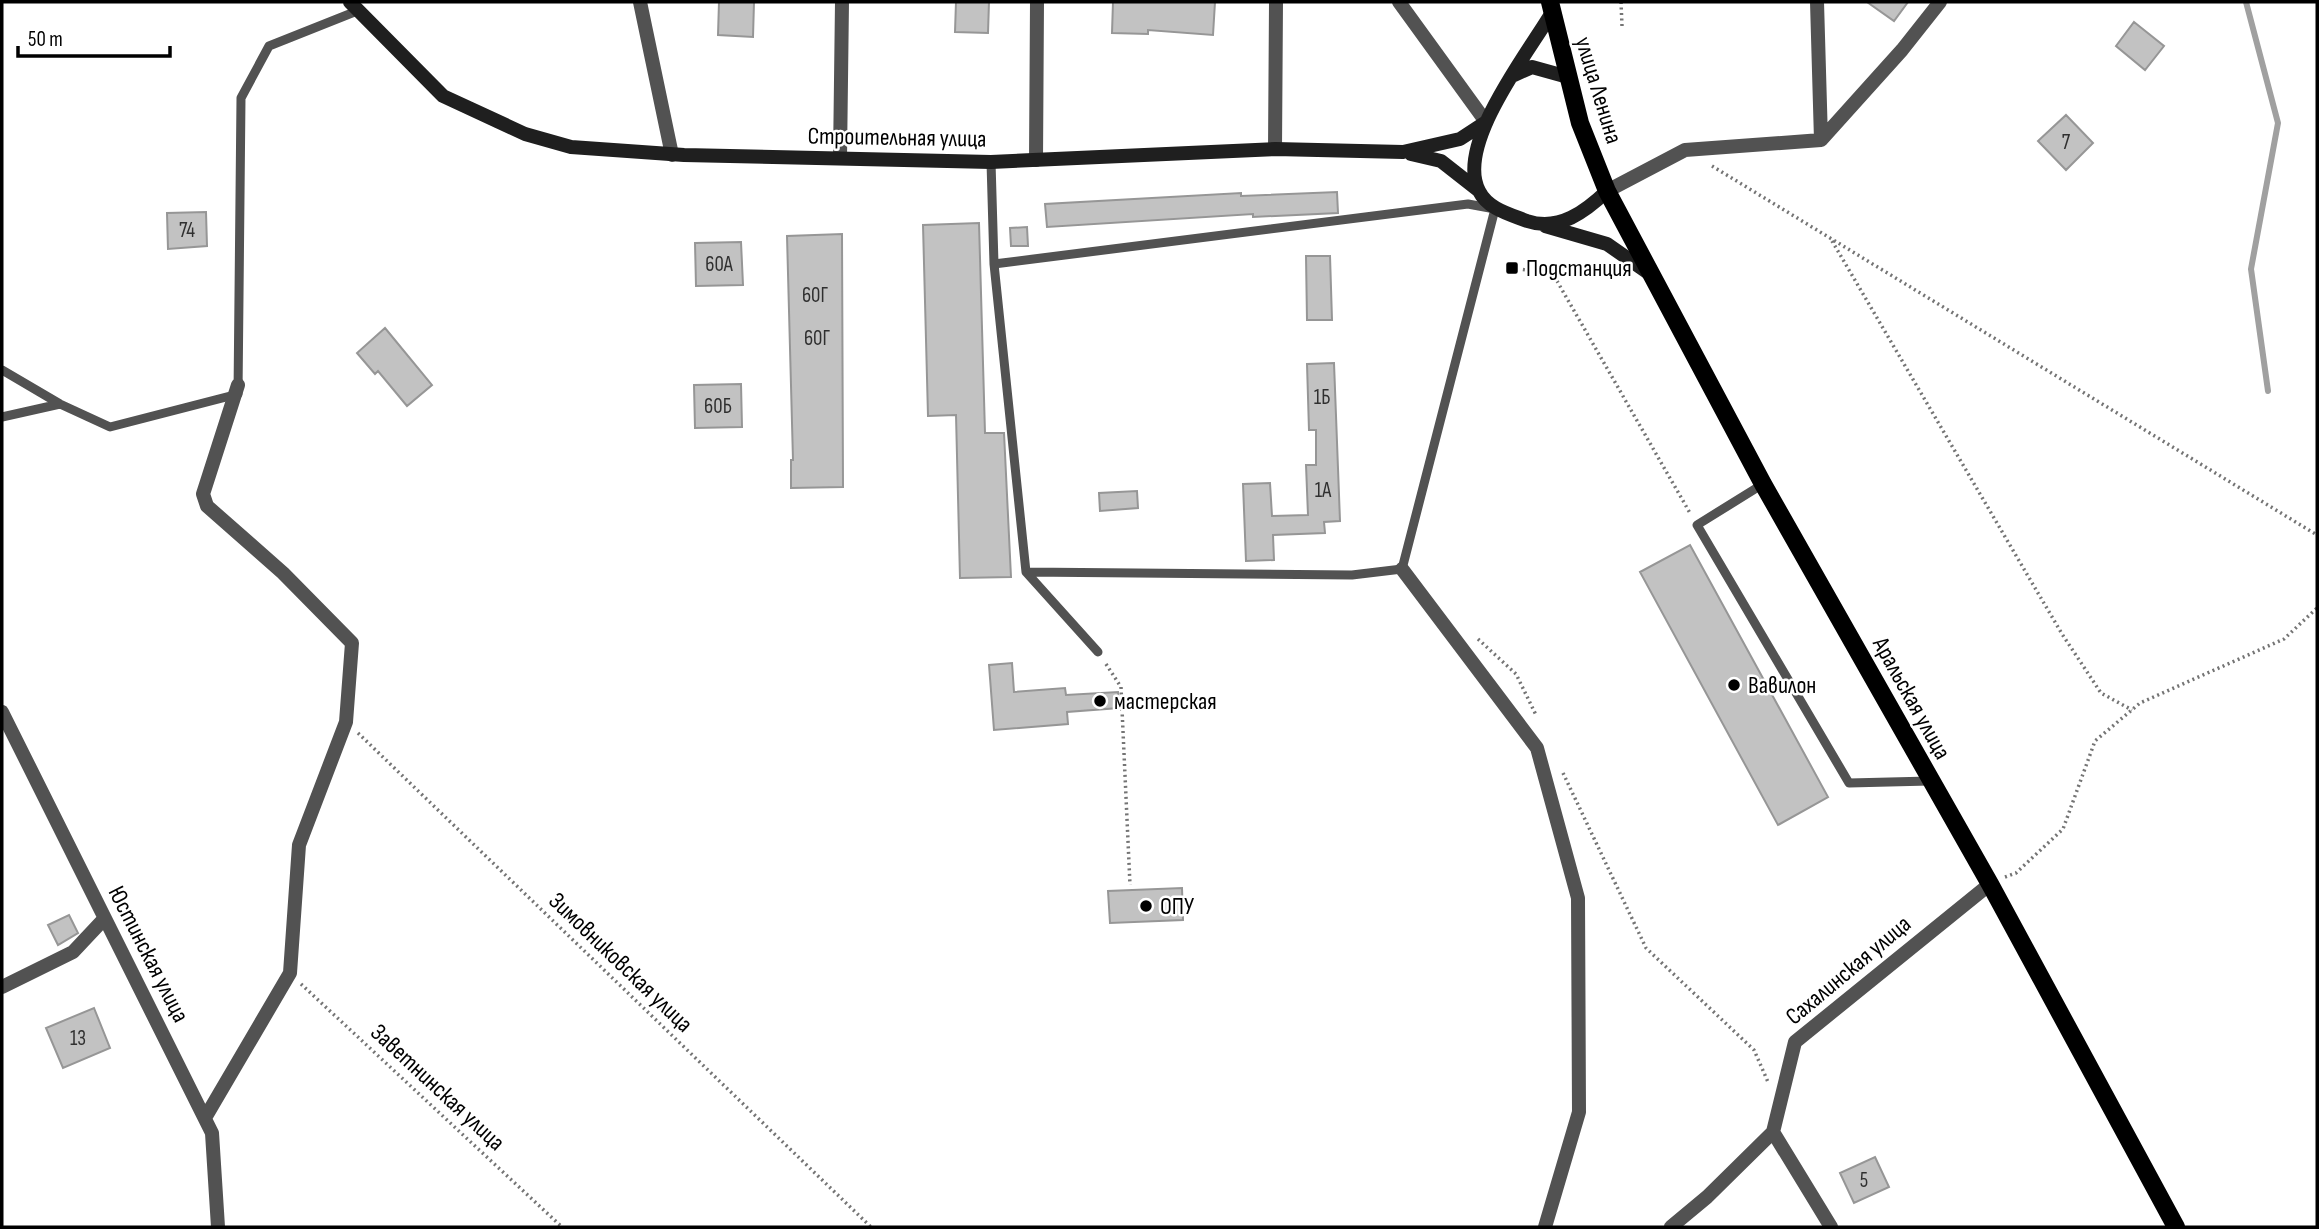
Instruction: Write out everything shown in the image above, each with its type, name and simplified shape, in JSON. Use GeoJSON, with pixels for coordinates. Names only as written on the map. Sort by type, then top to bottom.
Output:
{"type":"FeatureCollection","features":[{"type":"Feature","properties":{"kind":"main road","name":"улица Ленина"},"geometry":{"type":"LineString","coordinates":[[1551,8],[1580,124],[1607,191]]}},
{"type":"Feature","properties":{"kind":"main road","name":"Аральская улица"},"geometry":{"type":"LineString","coordinates":[[1607,191],[1763,484],[1990,884],[2176,1227]]}},
{"type":"Feature","properties":{"kind":"street"},"geometry":{"type":"LineString","coordinates":[[640,2],[672,155]]}},
{"type":"Feature","properties":{"kind":"street"},"geometry":{"type":"LineString","coordinates":[[840,158],[842,2]]}},
{"type":"Feature","properties":{"kind":"street"},"geometry":{"type":"LineString","coordinates":[[1036,160],[1037,2]]}},
{"type":"Feature","properties":{"kind":"street"},"geometry":{"type":"LineString","coordinates":[[1275,149],[1276,2]]}},
{"type":"Feature","properties":{"kind":"street"},"geometry":{"type":"LineString","coordinates":[[1399,2],[1486,122]]}},
{"type":"Feature","properties":{"kind":"street"},"geometry":{"type":"LineString","coordinates":[[1817,2],[1821,141]]}},
{"type":"Feature","properties":{"kind":"street"},"geometry":{"type":"LineString","coordinates":[[1534,223],[1561,221],[1584,213],[1607,191],[1685,150],[1821,141],[1902,50],[1940,2]]}},
{"type":"Feature","properties":{"kind":"street","name":"Строительная улица"},"geometry":{"type":"LineString","coordinates":[[354,7],[443,96],[525,134],[571,146],[672,155],[990,162],[1275,149],[1403,152],[1460,139],[1486,122]]}},
{"type":"Feature","properties":{"kind":"street","name":"Строительная улица"},"geometry":{"type":"LineString","coordinates":[[1479,191],[1474,164],[1477,142],[1551,8]]}},
{"type":"Feature","properties":{"kind":"street"},"geometry":{"type":"LineString","coordinates":[[1514,75],[1532,67],[1568,77]]}},
{"type":"Feature","properties":{"kind":"street"},"geometry":{"type":"LineString","coordinates":[[1403,152],[1441,161],[1479,191],[1495,209],[1607,244],[1653,276]]}},
{"type":"Feature","properties":{"kind":"street"},"geometry":{"type":"LineString","coordinates":[[205,1118],[290,973],[299,845],[346,722],[352,643],[283,573],[207,506],[203,494],[237,389]]}},
{"type":"Feature","properties":{"kind":"street"},"geometry":{"type":"LineString","coordinates":[[1402,569],[1537,748],[1578,898],[1579,1112],[1545,1227]]}},
{"type":"Feature","properties":{"kind":"street","name":"Юстинская улица"},"geometry":{"type":"LineString","coordinates":[[2,712],[212,1133],[218,1227]]}},
{"type":"Feature","properties":{"kind":"street","name":"Сахалинская улица"},"geometry":{"type":"LineString","coordinates":[[1773,1132],[1795,1042],[1990,884]]}},
{"type":"Feature","properties":{"kind":"street"},"geometry":{"type":"LineString","coordinates":[[2,986],[73,952],[104,919]]}},
{"type":"Feature","properties":{"kind":"street"},"geometry":{"type":"LineString","coordinates":[[1671,1227],[1707,1197],[1773,1132],[1830,1227]]}},
{"type":"Feature","properties":{"kind":"lane"},"geometry":{"type":"LineString","coordinates":[[2,370],[60,404],[110,428],[237,389],[241,98],[269,46],[354,7]]}},
{"type":"Feature","properties":{"kind":"lane"},"geometry":{"type":"LineString","coordinates":[[990,162],[994,264],[1026,572],[1098,652]]}},
{"type":"Feature","properties":{"kind":"lane"},"geometry":{"type":"LineString","coordinates":[[994,264],[1468,204],[1495,209],[1402,569],[1352,575],[1026,572]]}},
{"type":"Feature","properties":{"kind":"lane"},"geometry":{"type":"LineString","coordinates":[[2,417],[60,404]]}},
{"type":"Feature","properties":{"kind":"lane"},"geometry":{"type":"LineString","coordinates":[[1763,484],[1697,525],[1849,783],[1930,781]]}},
{"type":"Feature","properties":{"kind":"path"},"geometry":{"type":"LineString","coordinates":[[1621,2],[1622,26]]}},
{"type":"Feature","properties":{"kind":"path"},"geometry":{"type":"LineString","coordinates":[[1685,150],[2317,535]]}},
{"type":"Feature","properties":{"kind":"path"},"geometry":{"type":"LineString","coordinates":[[1831,238],[2062,634],[2102,693],[2132,710]]}},
{"type":"Feature","properties":{"kind":"path"},"geometry":{"type":"LineString","coordinates":[[1513,268],[1553,274],[1697,525]]}},
{"type":"Feature","properties":{"kind":"path"},"geometry":{"type":"LineString","coordinates":[[1990,884],[2016,873],[2063,829],[2095,741],[2140,703],[2284,639],[2317,608]]}},
{"type":"Feature","properties":{"kind":"path"},"geometry":{"type":"LineString","coordinates":[[1468,630],[1516,674],[1540,723]]}},
{"type":"Feature","properties":{"kind":"path"},"geometry":{"type":"LineString","coordinates":[[1098,652],[1121,687],[1130,885]]}},
{"type":"Feature","properties":{"kind":"path","name":"Зимовниковская улица"},"geometry":{"type":"LineString","coordinates":[[346,722],[871,1227]]}},
{"type":"Feature","properties":{"kind":"path"},"geometry":{"type":"LineString","coordinates":[[1557,761],[1646,947],[1754,1050],[1779,1106]]}},
{"type":"Feature","properties":{"kind":"path","name":"Заветнинская улица"},"geometry":{"type":"LineString","coordinates":[[290,973],[562,1227]]}},
{"type":"Feature","properties":{"kind":"building"},"geometry":{"type":"Polygon","coordinates":[[[719,2],[754,2],[753,37],[718,35],[719,2]]]}},
{"type":"Feature","properties":{"kind":"building"},"geometry":{"type":"Polygon","coordinates":[[[956,2],[989,2],[988,33],[955,32],[956,2]]]}},
{"type":"Feature","properties":{"kind":"building"},"geometry":{"type":"Polygon","coordinates":[[[1113,2],[1215,2],[1213,35],[1148,30],[1148,34],[1112,33],[1113,2]]]}},
{"type":"Feature","properties":{"kind":"building"},"geometry":{"type":"Polygon","coordinates":[[[1867,2],[1908,2],[1894,21],[1867,2]]]}},
{"type":"Feature","properties":{"kind":"building"},"geometry":{"type":"Polygon","coordinates":[[[2134,22],[2164,46],[2145,70],[2116,46],[2134,22]]]}},
{"type":"Feature","properties":{"kind":"building"},"geometry":{"type":"Polygon","coordinates":[[[2066,115],[2093,143],[2066,170],[2038,141],[2066,115]]]}},
{"type":"Feature","properties":{"kind":"building"},"geometry":{"type":"Polygon","coordinates":[[[1337,192],[1338,213],[1253,217],[1253,214],[1047,227],[1045,204],[1241,193],[1241,196],[1337,192]]]}},
{"type":"Feature","properties":{"kind":"building"},"geometry":{"type":"Polygon","coordinates":[[[206,212],[207,246],[168,249],[167,213],[206,212]]]}},
{"type":"Feature","properties":{"kind":"building"},"geometry":{"type":"Polygon","coordinates":[[[979,223],[985,433],[1004,433],[1011,577],[960,578],[956,415],[928,416],[923,225],[979,223]]]}},
{"type":"Feature","properties":{"kind":"building"},"geometry":{"type":"Polygon","coordinates":[[[1027,227],[1028,246],[1011,246],[1010,228],[1027,227]]]}},
{"type":"Feature","properties":{"kind":"building"},"geometry":{"type":"Polygon","coordinates":[[[842,234],[843,487],[791,488],[793,460],[787,236],[842,234]]]}},
{"type":"Feature","properties":{"kind":"building"},"geometry":{"type":"Polygon","coordinates":[[[741,242],[743,285],[696,286],[695,243],[741,242]]]}},
{"type":"Feature","properties":{"kind":"building"},"geometry":{"type":"Polygon","coordinates":[[[1306,256],[1330,256],[1332,320],[1307,320],[1306,256]]]}},
{"type":"Feature","properties":{"kind":"building"},"geometry":{"type":"Polygon","coordinates":[[[385,328],[432,385],[407,406],[378,371],[375,374],[357,353],[385,328]]]}},
{"type":"Feature","properties":{"kind":"building"},"geometry":{"type":"Polygon","coordinates":[[[1334,363],[1340,521],[1324,522],[1325,533],[1273,535],[1274,560],[1246,561],[1243,484],[1270,483],[1272,516],[1308,515],[1306,465],[1316,465],[1316,430],[1309,430],[1307,364],[1334,363]]]}},
{"type":"Feature","properties":{"kind":"building"},"geometry":{"type":"Polygon","coordinates":[[[741,384],[742,427],[695,428],[694,385],[741,384]]]}},
{"type":"Feature","properties":{"kind":"building"},"geometry":{"type":"Polygon","coordinates":[[[1137,491],[1138,508],[1100,511],[1099,493],[1137,491]]]}},
{"type":"Feature","properties":{"kind":"building","name":"Вавилон"},"geometry":{"type":"Polygon","coordinates":[[[1690,545],[1828,797],[1778,825],[1640,572],[1690,545]]]}},
{"type":"Feature","properties":{"kind":"building"},"geometry":{"type":"Polygon","coordinates":[[[1012,663],[1014,692],[1065,688],[1066,695],[1118,692],[1119,708],[1067,712],[1068,724],[994,730],[989,665],[1012,663]]]}},
{"type":"Feature","properties":{"kind":"building","name":"ОПУ"},"geometry":{"type":"Polygon","coordinates":[[[1182,888],[1183,920],[1110,923],[1108,891],[1182,888]]]}},
{"type":"Feature","properties":{"kind":"building"},"geometry":{"type":"Polygon","coordinates":[[[69,915],[78,933],[58,945],[48,925],[69,915]]]}},
{"type":"Feature","properties":{"kind":"building"},"geometry":{"type":"Polygon","coordinates":[[[94,1008],[110,1048],[63,1068],[46,1028],[94,1008]]]}},
{"type":"Feature","properties":{"kind":"building"},"geometry":{"type":"Polygon","coordinates":[[[1875,1157],[1889,1187],[1854,1203],[1840,1173],[1875,1157]]]}},
{"type":"Feature","properties":{"kind":"waterway"},"geometry":{"type":"LineString","coordinates":[[2246,2],[2278,123],[2251,269],[2268,391]]}},
{"type":"Feature","properties":{"kind":"place","name":"Подстанция"},"geometry":{"type":"Point","coordinates":[1512,268]}},
{"type":"Feature","properties":{"kind":"place","name":"Вавилон"},"geometry":{"type":"Point","coordinates":[1734,685]}},
{"type":"Feature","properties":{"kind":"place","name":"мастерская"},"geometry":{"type":"Point","coordinates":[1100,701]}},
{"type":"Feature","properties":{"kind":"place","name":"ОПУ"},"geometry":{"type":"Point","coordinates":[1146,906]}}]}
